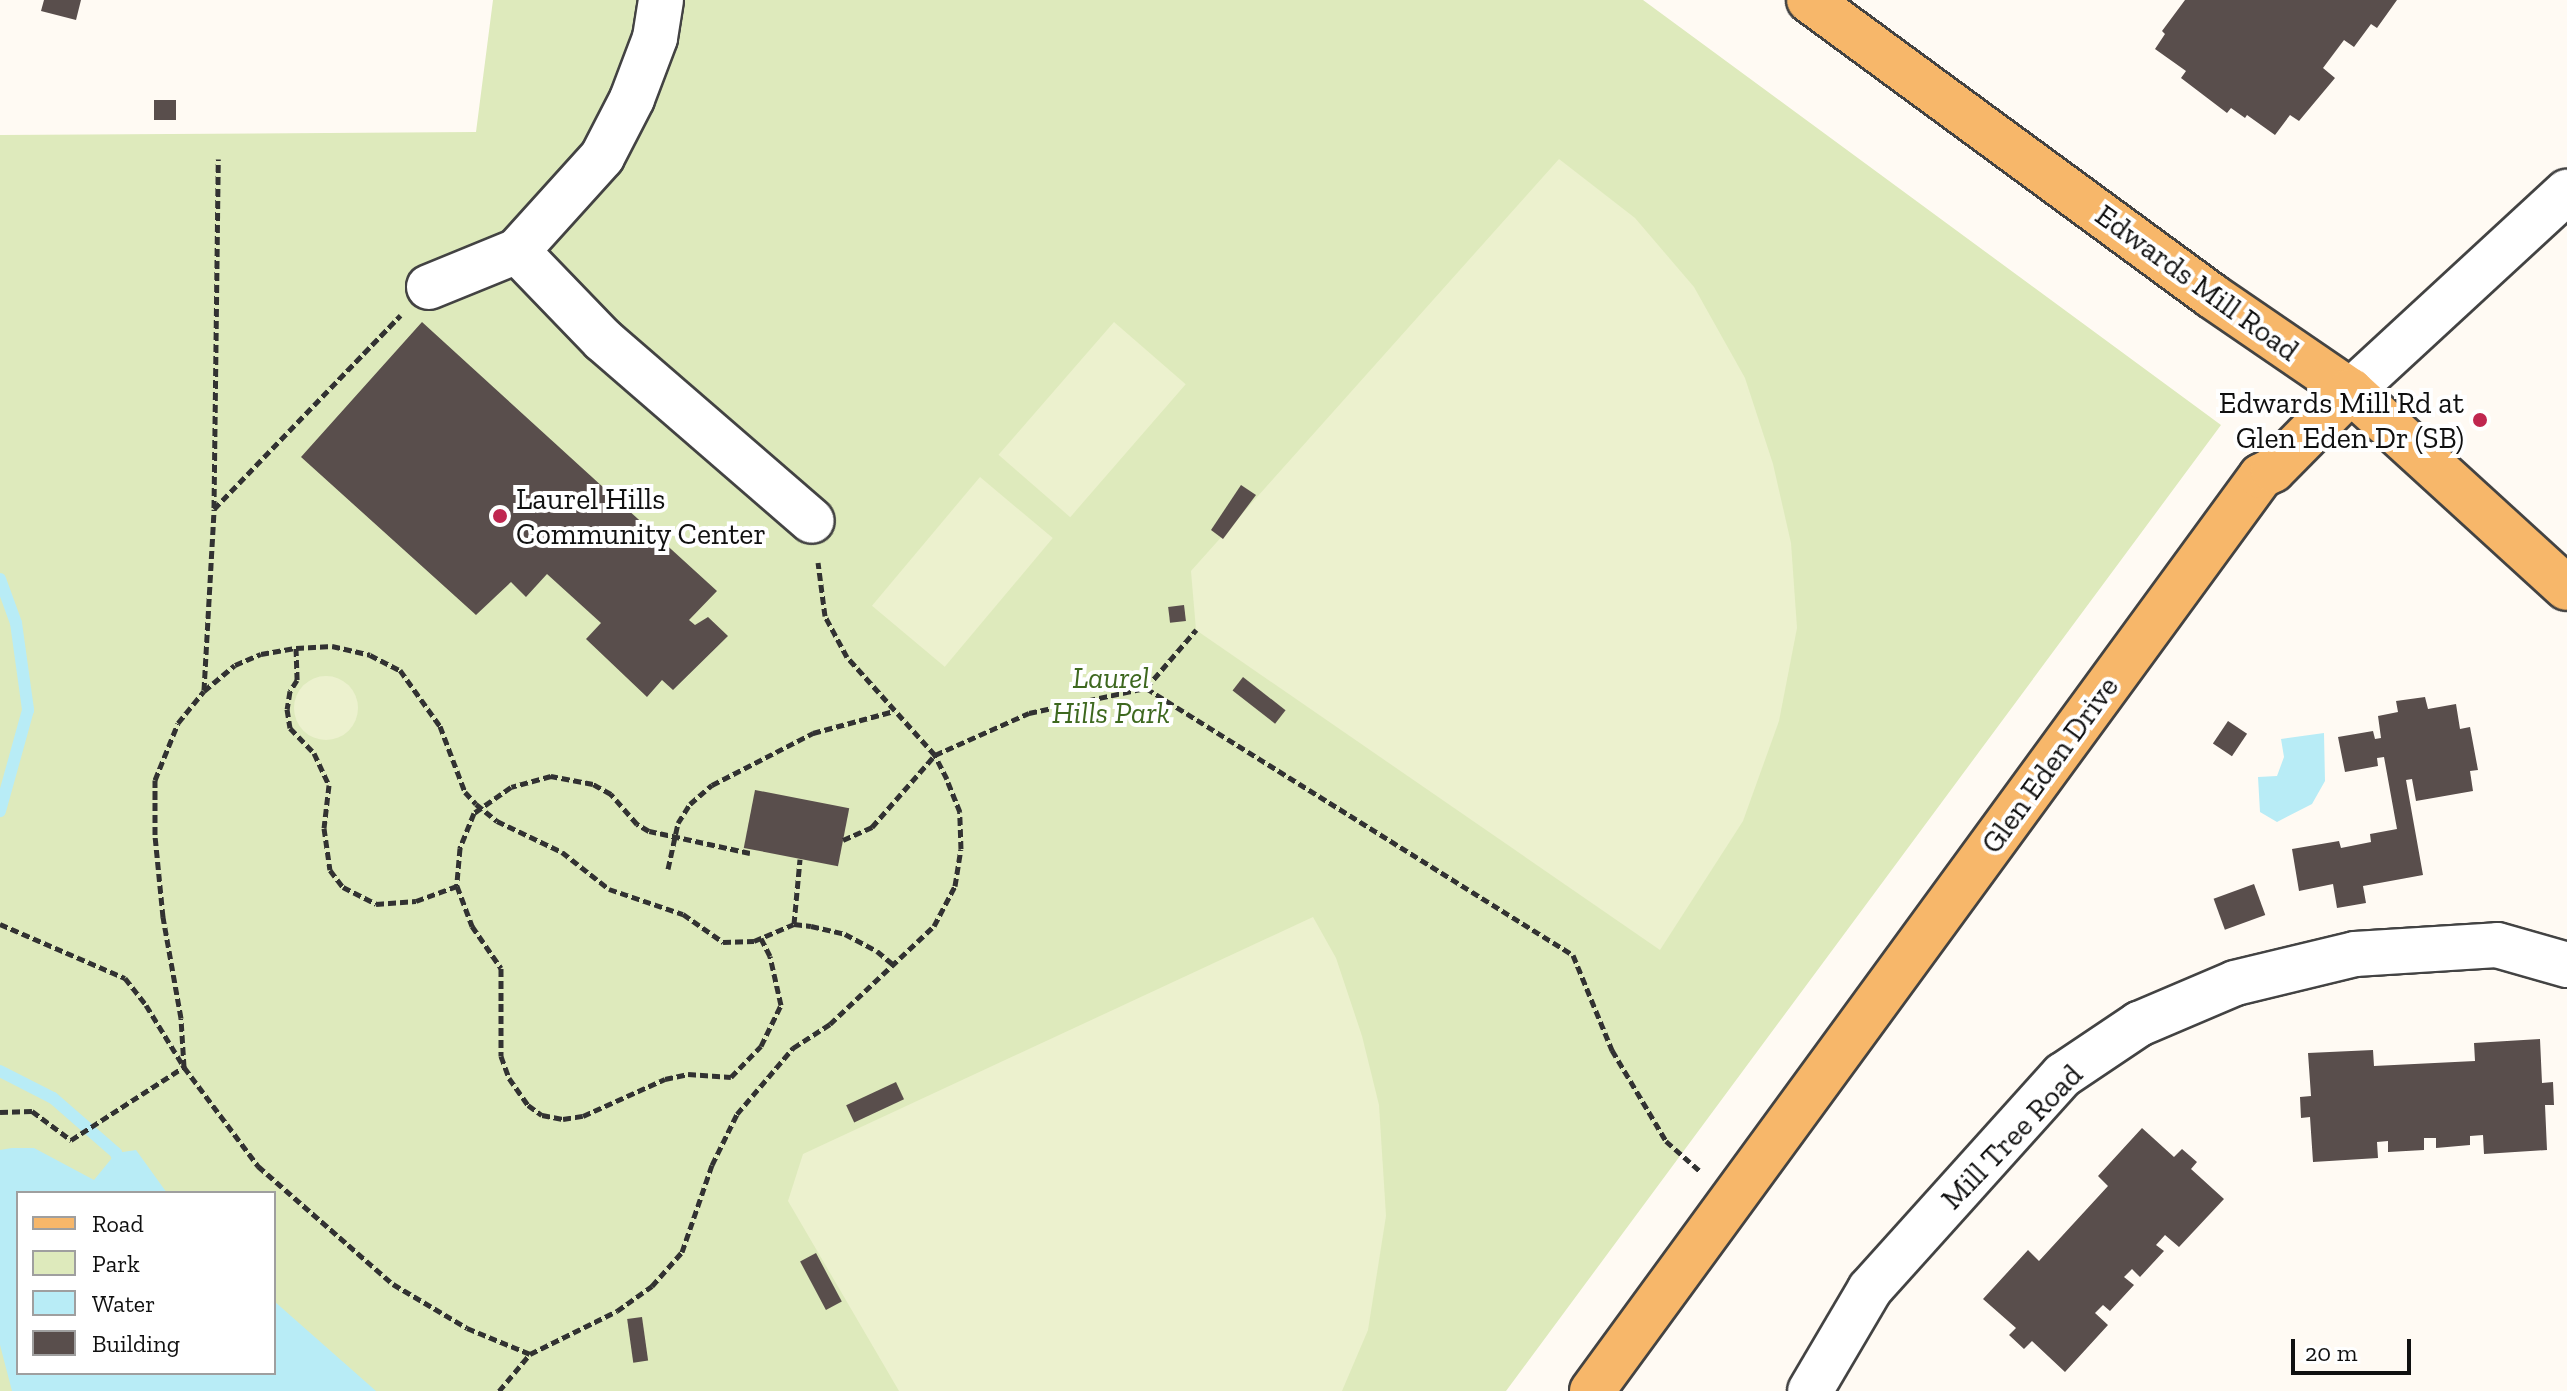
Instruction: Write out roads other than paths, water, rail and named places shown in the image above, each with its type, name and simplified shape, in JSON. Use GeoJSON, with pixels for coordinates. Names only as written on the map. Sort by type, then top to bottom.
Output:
{"type":"FeatureCollection","features":[{"type":"Feature","properties":{"kind":"main road","name":"Edwards Mill Road"},"geometry":{"type":"LineString","coordinates":[[1809,0],[2212,296],[2351,391],[2567,588]]}},
{"type":"Feature","properties":{"kind":"main road","name":"Glen Eden Drive"},"geometry":{"type":"LineString","coordinates":[[1592,1391],[2261,476],[2273,470],[2351,391]]}},
{"type":"Feature","properties":{"kind":"street"},"geometry":{"type":"LineString","coordinates":[[429,287],[517,251],[602,157],[637,87],[655,38],[661,0]]}},
{"type":"Feature","properties":{"kind":"street","name":"Glen Eden Drive"},"geometry":{"type":"LineString","coordinates":[[2351,391],[2567,192]]}},
{"type":"Feature","properties":{"kind":"street"},"geometry":{"type":"LineString","coordinates":[[517,251],[603,340],[812,521]]}},
{"type":"Feature","properties":{"kind":"street","name":"Mill Tree Road"},"geometry":{"type":"LineString","coordinates":[[1810,1391],[1880,1278],[2063,1075],[2139,1024],[2235,983],[2355,954],[2497,945],[2567,965]]}},
{"type":"Feature","properties":{"kind":"water"},"geometry":{"type":"Polygon","coordinates":[[[2324,733],[2325,781],[2312,804],[2277,822],[2260,812],[2258,777],[2277,776],[2284,757],[2281,739],[2324,733]]]}},
{"type":"Feature","properties":{"kind":"water"},"geometry":{"type":"Polygon","coordinates":[[[34,1148],[94,1180],[116,1153],[136,1150],[166,1191],[16,1191],[16,1375],[276,1375],[276,1303],[376,1391],[12,1391],[0,1345],[0,1150],[34,1148]]]}},
{"type":"Feature","properties":{"kind":"waterway"},"geometry":{"type":"LineString","coordinates":[[0,579],[16,623],[28,710],[0,811]]}},
{"type":"Feature","properties":{"kind":"waterway"},"geometry":{"type":"LineString","coordinates":[[0,1071],[53,1098],[116,1153],[127,1191]]}},
{"type":"Feature","properties":{"kind":"place","name":"Edwards Mill Rd at Glen Eden Dr (SB)"},"geometry":{"type":"Point","coordinates":[2480,420]}},
{"type":"Feature","properties":{"kind":"place","name":"Laurel Hills Community Center"},"geometry":{"type":"Point","coordinates":[500,516]}},
{"type":"Feature","properties":{"kind":"park label","name":"Laurel Hills Park"},"geometry":{"type":"Point","coordinates":[1111,695]}}]}
